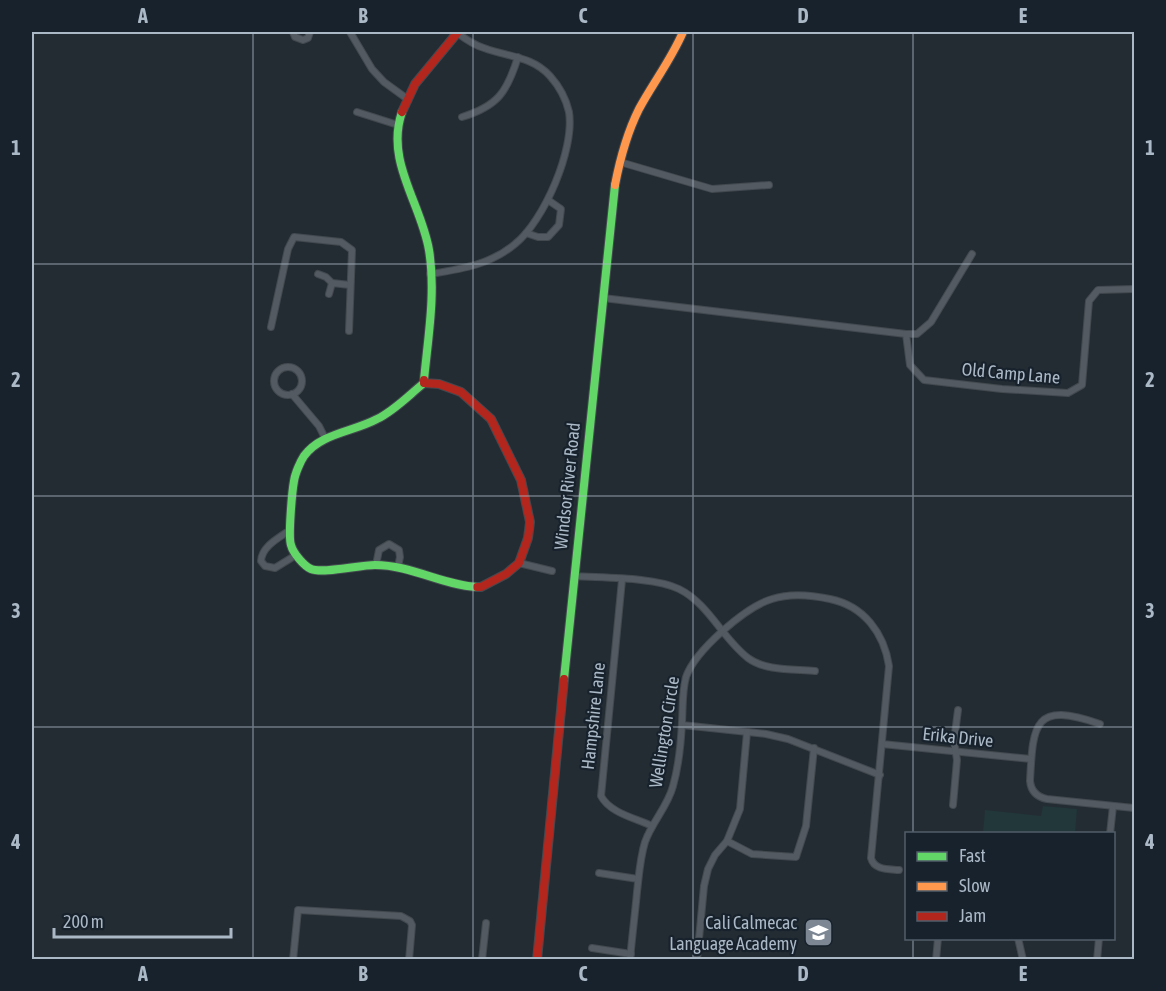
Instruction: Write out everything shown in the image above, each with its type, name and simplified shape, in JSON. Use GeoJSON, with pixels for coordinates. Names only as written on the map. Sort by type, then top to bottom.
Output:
{"type":"FeatureCollection","features":[{"type":"Feature","properties":{"kind":"street"},"geometry":{"type":"LineString","coordinates":[[293,32],[295,38],[303,40],[308,38],[310,32]]}},
{"type":"Feature","properties":{"kind":"street"},"geometry":{"type":"LineString","coordinates":[[350,32],[372,69],[384,82],[406,98]]}},
{"type":"Feature","properties":{"kind":"street"},"geometry":{"type":"LineString","coordinates":[[424,383],[431,296],[430,274],[429,251],[420,217],[406,185],[398,125],[406,98],[423,72],[457,32],[475,45],[539,65],[563,93],[569,112],[569,132],[553,189],[533,227],[515,244],[488,261],[469,268],[430,274]]}},
{"type":"Feature","properties":{"kind":"street","name":"Windsor River Road"},"geometry":{"type":"LineString","coordinates":[[537,960],[615,187],[620,162],[635,119],[671,59],[683,32]]}},
{"type":"Feature","properties":{"kind":"street"},"geometry":{"type":"LineString","coordinates":[[462,117],[482,111],[505,90],[518,57]]}},
{"type":"Feature","properties":{"kind":"street"},"geometry":{"type":"LineString","coordinates":[[357,112],[398,125]]}},
{"type":"Feature","properties":{"kind":"street"},"geometry":{"type":"LineString","coordinates":[[620,162],[712,189],[769,184]]}},
{"type":"Feature","properties":{"kind":"street"},"geometry":{"type":"LineString","coordinates":[[526,233],[548,237],[559,225],[561,209],[548,200]]}},
{"type":"Feature","properties":{"kind":"street"},"geometry":{"type":"LineString","coordinates":[[271,327],[288,249],[294,237],[341,242],[352,250],[349,331]]}},
{"type":"Feature","properties":{"kind":"street"},"geometry":{"type":"LineString","coordinates":[[603,298],[917,334],[931,322],[972,254]]}},
{"type":"Feature","properties":{"kind":"street"},"geometry":{"type":"LineString","coordinates":[[318,274],[326,277],[332,283],[350,285]]}},
{"type":"Feature","properties":{"kind":"street"},"geometry":{"type":"LineString","coordinates":[[328,294],[332,283]]}},
{"type":"Feature","properties":{"kind":"street","name":"Old Camp Lane"},"geometry":{"type":"LineString","coordinates":[[906,334],[910,365],[924,380],[1002,389],[1068,393],[1082,385],[1089,301],[1098,290],[1134,289]]}},
{"type":"Feature","properties":{"kind":"street"},"geometry":{"type":"LineString","coordinates":[[292,394],[299,389],[301,376],[292,367],[283,368],[274,378],[276,388],[283,394],[292,394],[319,426],[325,438]]}},
{"type":"Feature","properties":{"kind":"street"},"geometry":{"type":"LineString","coordinates":[[424,383],[439,384],[461,392],[491,419],[521,480],[530,522],[528,538],[519,563],[506,574],[481,587],[463,586],[437,580],[398,567],[376,565],[350,566],[325,571],[310,569],[296,555],[290,544],[294,479],[304,456],[325,438],[337,436],[378,419],[424,383]]}},
{"type":"Feature","properties":{"kind":"street"},"geometry":{"type":"LineString","coordinates":[[290,530],[267,547],[261,554],[261,561],[265,566],[275,568],[296,555]]}},
{"type":"Feature","properties":{"kind":"street"},"geometry":{"type":"LineString","coordinates":[[376,565],[378,550],[390,544],[399,550],[398,567]]}},
{"type":"Feature","properties":{"kind":"street"},"geometry":{"type":"LineString","coordinates":[[519,563],[552,571]]}},
{"type":"Feature","properties":{"kind":"street"},"geometry":{"type":"LineString","coordinates":[[574,576],[654,582],[680,590],[693,597],[748,659],[767,666],[815,671]]}},
{"type":"Feature","properties":{"kind":"street","name":"Hampshire Lane"},"geometry":{"type":"LineString","coordinates":[[622,580],[601,796],[612,808],[652,826]]}},
{"type":"Feature","properties":{"kind":"street","name":"Wellington Circle"},"geometry":{"type":"LineString","coordinates":[[630,957],[642,850],[673,788],[687,676],[699,654],[723,632],[748,611],[773,598],[799,595],[825,598],[853,607],[872,624],[887,650],[889,666],[871,858],[877,867],[899,870]]}},
{"type":"Feature","properties":{"kind":"street"},"geometry":{"type":"LineString","coordinates":[[953,804],[958,710]]}},
{"type":"Feature","properties":{"kind":"street"},"geometry":{"type":"LineString","coordinates":[[1100,724],[1085,719],[1056,716],[1047,717],[1036,727],[1031,759],[1031,788],[1041,798],[1134,808]]}},
{"type":"Feature","properties":{"kind":"street"},"geometry":{"type":"LineString","coordinates":[[682,725],[788,739],[880,776]]}},
{"type":"Feature","properties":{"kind":"street"},"geometry":{"type":"LineString","coordinates":[[697,960],[706,877],[715,855],[727,841],[740,808],[747,732]]}},
{"type":"Feature","properties":{"kind":"street","name":"Erika Drive"},"geometry":{"type":"LineString","coordinates":[[882,744],[1031,759]]}},
{"type":"Feature","properties":{"kind":"street"},"geometry":{"type":"LineString","coordinates":[[727,841],[752,854],[796,857],[806,826],[814,748]]}},
{"type":"Feature","properties":{"kind":"street"},"geometry":{"type":"LineString","coordinates":[[1110,832],[1113,806]]}},
{"type":"Feature","properties":{"kind":"street"},"geometry":{"type":"LineString","coordinates":[[598,873],[638,879]]}},
{"type":"Feature","properties":{"kind":"street"},"geometry":{"type":"LineString","coordinates":[[293,960],[298,910],[401,916],[410,921],[411,925],[409,960]]}},
{"type":"Feature","properties":{"kind":"street"},"geometry":{"type":"LineString","coordinates":[[482,960],[486,923]]}},
{"type":"Feature","properties":{"kind":"street"},"geometry":{"type":"LineString","coordinates":[[1018,940],[1023,960]]}},
{"type":"Feature","properties":{"kind":"street"},"geometry":{"type":"LineString","coordinates":[[1097,960],[1099,940]]}},
{"type":"Feature","properties":{"kind":"street"},"geometry":{"type":"LineString","coordinates":[[936,960],[937,942]]}},
{"type":"Feature","properties":{"kind":"street"},"geometry":{"type":"LineString","coordinates":[[592,948],[630,957]]}},
{"type":"Feature","properties":{"kind":"green space"},"geometry":{"type":"Polygon","coordinates":[[[1043,806],[1077,809],[1075,832],[983,832],[985,810],[1041,816],[1043,806]]]}},
{"type":"Feature","properties":{"kind":"traffic: fast"},"geometry":{"type":"LineString","coordinates":[[402,112],[398,130],[401,165],[425,233],[431,266],[431,315],[424,380]]}},
{"type":"Feature","properties":{"kind":"traffic: fast"},"geometry":{"type":"LineString","coordinates":[[564,679],[615,185]]}},
{"type":"Feature","properties":{"kind":"traffic: fast"},"geometry":{"type":"LineString","coordinates":[[424,383],[383,416],[319,442],[304,456],[293,487],[291,545],[302,562],[311,569],[332,570],[368,565],[388,566],[414,571],[451,583],[477,587]]}},
{"type":"Feature","properties":{"kind":"traffic: slow"},"geometry":{"type":"LineString","coordinates":[[615,185],[624,146],[635,118],[683,32]]}},
{"type":"Feature","properties":{"kind":"traffic: jam"},"geometry":{"type":"LineString","coordinates":[[402,112],[415,84],[458,32]]}},
{"type":"Feature","properties":{"kind":"traffic: jam"},"geometry":{"type":"LineString","coordinates":[[424,380],[424,383],[439,384],[461,392],[491,419],[521,480],[530,522],[528,538],[519,563],[506,574],[477,587]]}},
{"type":"Feature","properties":{"kind":"traffic: jam"},"geometry":{"type":"LineString","coordinates":[[537,960],[564,679]]}},
{"type":"Feature","properties":{"kind":"place","name":"Cali Calmecac Language Academy"},"geometry":{"type":"Point","coordinates":[818,932]}}]}
